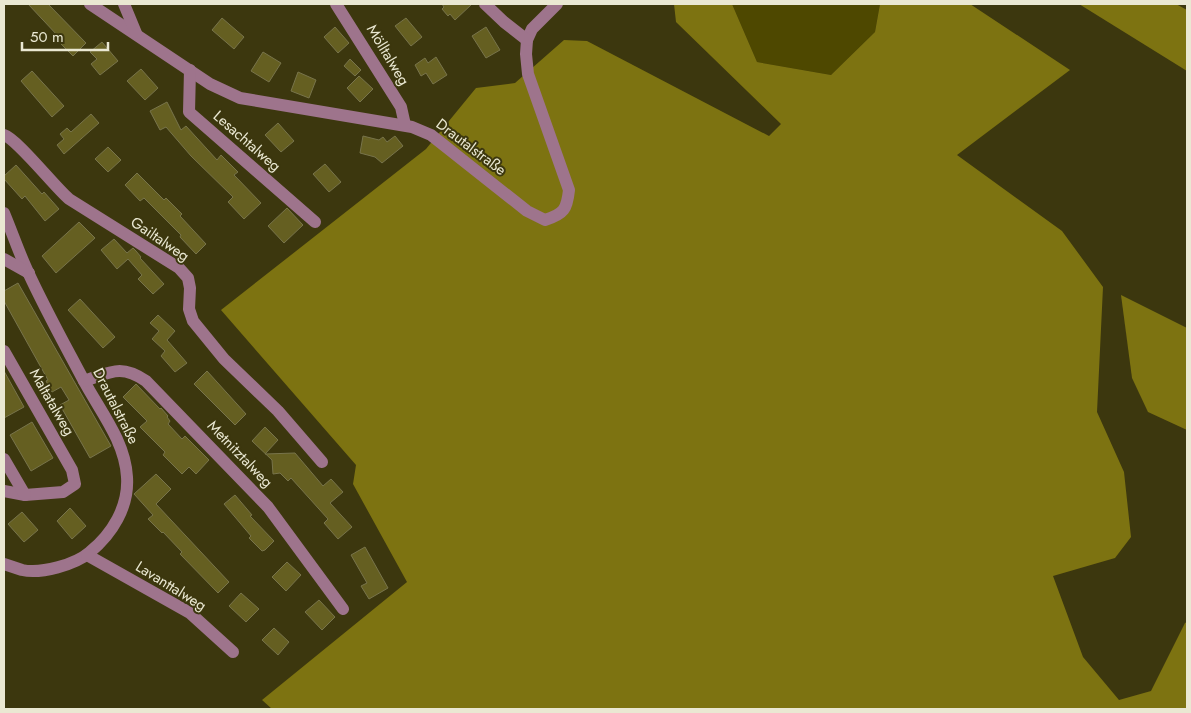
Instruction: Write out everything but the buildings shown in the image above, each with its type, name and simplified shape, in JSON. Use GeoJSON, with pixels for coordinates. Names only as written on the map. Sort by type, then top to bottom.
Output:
{"type":"FeatureCollection","features":[{"type":"Feature","properties":{"kind":"street","name":"Drautalstraße"},"geometry":{"type":"LineString","coordinates":[[90,4],[210,84],[240,98],[412,126],[431,135],[527,211],[545,220],[558,216],[568,205],[569,190],[528,74],[527,40]]}},
{"type":"Feature","properties":{"kind":"street"},"geometry":{"type":"LineString","coordinates":[[124,4],[136,33]]}},
{"type":"Feature","properties":{"kind":"street","name":"Mölltalweg"},"geometry":{"type":"LineString","coordinates":[[336,4],[401,107],[405,125]]}},
{"type":"Feature","properties":{"kind":"street"},"geometry":{"type":"LineString","coordinates":[[485,4],[527,40],[532,29],[557,4]]}},
{"type":"Feature","properties":{"kind":"street","name":"Lesachtalweg"},"geometry":{"type":"LineString","coordinates":[[190,70],[189,112],[315,222]]}},
{"type":"Feature","properties":{"kind":"street","name":"Gailtalweg"},"geometry":{"type":"LineString","coordinates":[[4,135],[9,136],[68,199],[179,268],[188,278],[190,288],[189,309],[193,321],[224,359],[278,411],[322,462]]}},
{"type":"Feature","properties":{"kind":"street","name":"Drautalstraße"},"geometry":{"type":"LineString","coordinates":[[4,212],[28,273],[116,438],[124,456],[127,478],[125,499],[119,518],[109,535],[87,555],[72,563],[49,569],[23,570],[4,564]]}},
{"type":"Feature","properties":{"kind":"street"},"geometry":{"type":"LineString","coordinates":[[4,258],[28,273]]}},
{"type":"Feature","properties":{"kind":"street","name":"Maltatalweg"},"geometry":{"type":"LineString","coordinates":[[4,351],[72,470],[75,484],[63,492],[25,496]]}},
{"type":"Feature","properties":{"kind":"street","name":"Metnitztalweg"},"geometry":{"type":"LineString","coordinates":[[84,381],[111,372],[124,370],[146,381],[268,507],[343,609]]}},
{"type":"Feature","properties":{"kind":"street"},"geometry":{"type":"LineString","coordinates":[[4,459],[25,496]]}},
{"type":"Feature","properties":{"kind":"street"},"geometry":{"type":"LineString","coordinates":[[4,491],[25,496]]}},
{"type":"Feature","properties":{"kind":"street","name":"Lavanttalweg"},"geometry":{"type":"LineString","coordinates":[[87,555],[190,613],[232,652]]}},
{"type":"Feature","properties":{"kind":"shaded area"},"geometry":{"type":"Polygon","coordinates":[[[674,4],[732,4],[757,62],[831,75],[875,32],[880,4],[970,4],[1070,70],[957,155],[1062,231],[1103,287],[1097,412],[1124,472],[1131,537],[1115,558],[1053,576],[1083,657],[1119,700],[1151,691],[1187,622],[1187,709],[272,709],[262,700],[407,582],[353,484],[356,465],[221,310],[426,149],[476,88],[515,83],[564,40],[587,41],[769,136],[781,124],[676,22],[674,4]]]}},
{"type":"Feature","properties":{"kind":"shaded area"},"geometry":{"type":"Polygon","coordinates":[[[732,4],[880,4],[875,32],[831,75],[757,62],[732,4]]]}},
{"type":"Feature","properties":{"kind":"shaded area"},"geometry":{"type":"Polygon","coordinates":[[[1079,4],[1176,4],[1187,10],[1187,71],[1079,4]]]}},
{"type":"Feature","properties":{"kind":"shaded area"},"geometry":{"type":"Polygon","coordinates":[[[1121,295],[1187,328],[1187,430],[1148,412],[1132,378],[1121,295]]]}}]}
